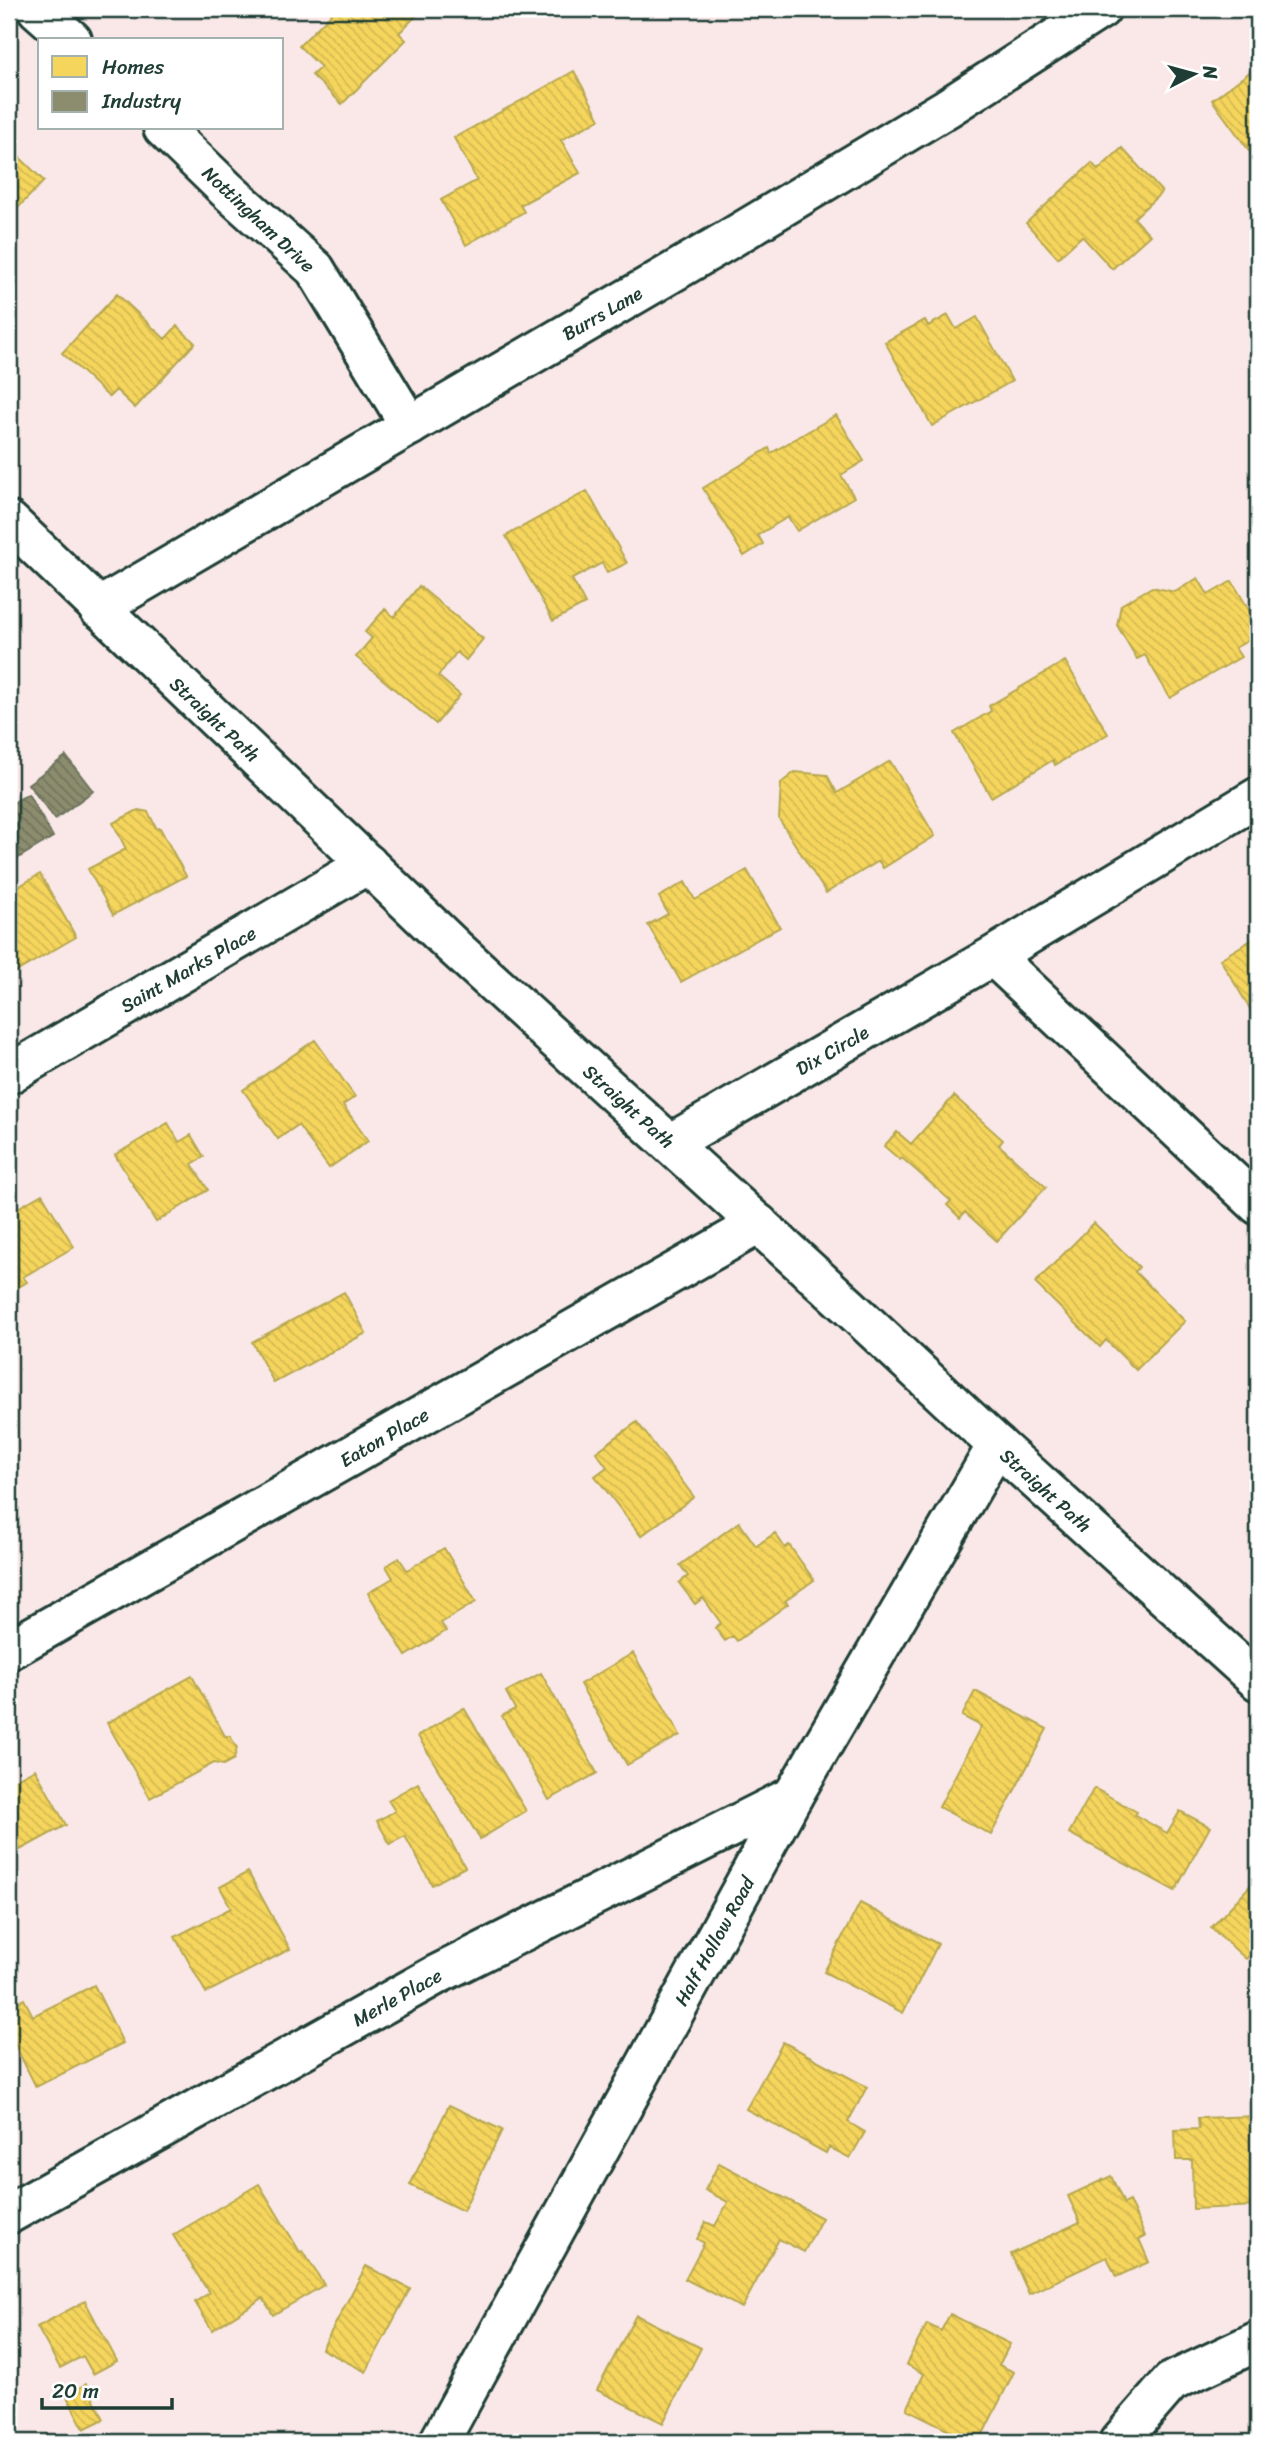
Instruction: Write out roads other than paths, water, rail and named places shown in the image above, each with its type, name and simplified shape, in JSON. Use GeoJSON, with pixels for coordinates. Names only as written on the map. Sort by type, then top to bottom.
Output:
{"type":"FeatureCollection","features":[{"type":"Feature","properties":{"kind":"street"},"geometry":{"type":"LineString","coordinates":[[37,9],[70,38]]}},
{"type":"Feature","properties":{"kind":"street","name":"Burrs Lane"},"geometry":{"type":"LineString","coordinates":[[97,608],[726,241],[947,108],[1100,9]]}},
{"type":"Feature","properties":{"kind":"street","name":"Nottingham Drive"},"geometry":{"type":"LineString","coordinates":[[165,130],[315,269],[410,426]]}},
{"type":"Feature","properties":{"kind":"street","name":"Straight Path"},"geometry":{"type":"LineString","coordinates":[[9,522],[455,948],[1258,1681]]}},
{"type":"Feature","properties":{"kind":"street","name":"Dix Circle"},"geometry":{"type":"LineString","coordinates":[[671,1143],[993,956],[1258,797]]}},
{"type":"Feature","properties":{"kind":"street","name":"Saint Marks Place"},"geometry":{"type":"LineString","coordinates":[[9,1074],[368,864]]}},
{"type":"Feature","properties":{"kind":"street"},"geometry":{"type":"LineString","coordinates":[[993,956],[1258,1205]]}},
{"type":"Feature","properties":{"kind":"street","name":"Eaton Place"},"geometry":{"type":"LineString","coordinates":[[9,1650],[759,1224]]}},
{"type":"Feature","properties":{"kind":"street","name":"Half Hollow Road"},"geometry":{"type":"LineString","coordinates":[[439,2442],[793,1796],[997,1445]]}},
{"type":"Feature","properties":{"kind":"street","name":"Merle Place"},"geometry":{"type":"LineString","coordinates":[[9,2214],[436,1975],[793,1796]]}},
{"type":"Feature","properties":{"kind":"street"},"geometry":{"type":"LineString","coordinates":[[1119,2442],[1171,2382],[1258,2341]]}}]}
